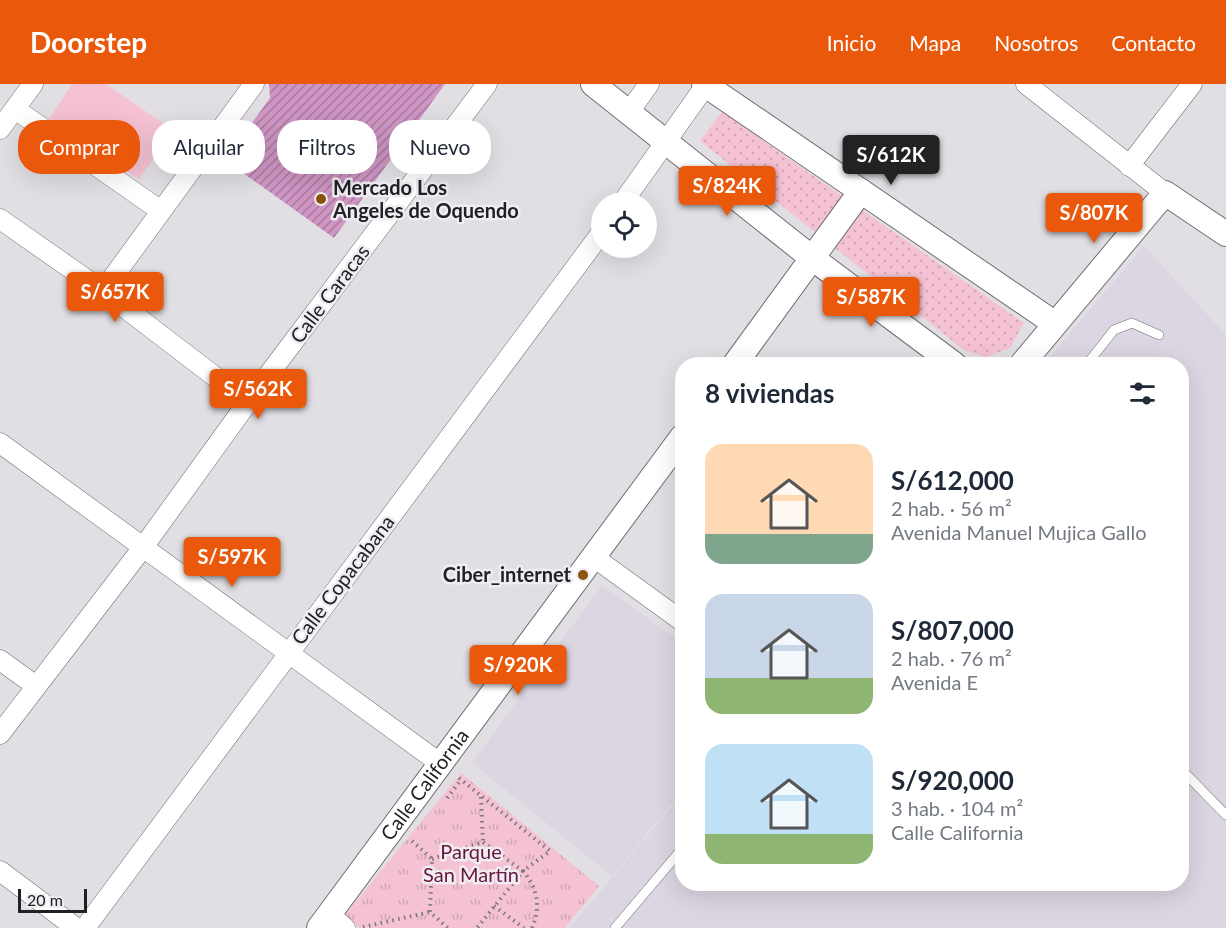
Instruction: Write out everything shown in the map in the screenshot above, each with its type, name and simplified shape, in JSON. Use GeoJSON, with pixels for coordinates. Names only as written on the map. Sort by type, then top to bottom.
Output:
{"type":"FeatureCollection","features":[{"type":"Feature","properties":{"kind":"street"},"geometry":{"type":"LineString","coordinates":[[0,129],[33,84]]}},
{"type":"Feature","properties":{"kind":"street"},"geometry":{"type":"LineString","coordinates":[[104,291],[254,84]]}},
{"type":"Feature","properties":{"kind":"street","name":"Calle Caracas"},"geometry":{"type":"LineString","coordinates":[[0,734],[144,546],[248,402],[487,84]]}},
{"type":"Feature","properties":{"kind":"street"},"geometry":{"type":"LineString","coordinates":[[593,84],[812,258],[945,357]]}},
{"type":"Feature","properties":{"kind":"street"},"geometry":{"type":"LineString","coordinates":[[629,112],[649,84]]}},
{"type":"Feature","properties":{"kind":"street"},"geometry":{"type":"LineString","coordinates":[[630,192],[667,143],[705,84],[1054,323]]}},
{"type":"Feature","properties":{"kind":"street"},"geometry":{"type":"LineString","coordinates":[[1026,84],[1129,166],[1226,234]]}},
{"type":"Feature","properties":{"kind":"street"},"geometry":{"type":"LineString","coordinates":[[1129,166],[1192,84]]}},
{"type":"Feature","properties":{"kind":"street"},"geometry":{"type":"LineString","coordinates":[[15,109],[161,211]]}},
{"type":"Feature","properties":{"kind":"street"},"geometry":{"type":"LineString","coordinates":[[740,357],[861,191]]}},
{"type":"Feature","properties":{"kind":"street"},"geometry":{"type":"LineString","coordinates":[[1027,357],[1166,193]]}},
{"type":"Feature","properties":{"kind":"street"},"geometry":{"type":"LineString","coordinates":[[0,219],[104,291],[248,402]]}},
{"type":"Feature","properties":{"kind":"street","name":"Calle Copacabana"},"geometry":{"type":"LineString","coordinates":[[85,928],[591,247]]}},
{"type":"Feature","properties":{"kind":"street"},"geometry":{"type":"LineString","coordinates":[[0,443],[441,764]]}},
{"type":"Feature","properties":{"kind":"street","name":"Calle California"},"geometry":{"type":"LineString","coordinates":[[339,924],[441,764],[675,448]]}},
{"type":"Feature","properties":{"kind":"street"},"geometry":{"type":"LineString","coordinates":[[595,558],[675,616]]}},
{"type":"Feature","properties":{"kind":"street"},"geometry":{"type":"LineString","coordinates":[[0,660],[36,686]]}},
{"type":"Feature","properties":{"kind":"street"},"geometry":{"type":"LineString","coordinates":[[0,871],[76,928]]}},
{"type":"Feature","properties":{"kind":"lane"},"geometry":{"type":"LineString","coordinates":[[1093,357],[1114,330],[1132,323],[1159,335]]}},
{"type":"Feature","properties":{"kind":"lane"},"geometry":{"type":"LineString","coordinates":[[1189,777],[1226,815]]}},
{"type":"Feature","properties":{"kind":"lane"},"geometry":{"type":"LineString","coordinates":[[615,928],[675,857]]}},
{"type":"Feature","properties":{"kind":"path"},"geometry":{"type":"LineString","coordinates":[[461,780],[550,851],[523,871],[477,928]]}},
{"type":"Feature","properties":{"kind":"path"},"geometry":{"type":"LineString","coordinates":[[481,796],[483,842]]}},
{"type":"Feature","properties":{"kind":"path"},"geometry":{"type":"LineString","coordinates":[[412,841],[432,859]]}},
{"type":"Feature","properties":{"kind":"path"},"geometry":{"type":"LineString","coordinates":[[432,859],[483,842]]}},
{"type":"Feature","properties":{"kind":"path"},"geometry":{"type":"LineString","coordinates":[[483,842],[523,871],[530,879],[538,903],[532,928]]}},
{"type":"Feature","properties":{"kind":"path"},"geometry":{"type":"LineString","coordinates":[[430,912],[432,859]]}},
{"type":"Feature","properties":{"kind":"path"},"geometry":{"type":"LineString","coordinates":[[494,906],[524,928]]}},
{"type":"Feature","properties":{"kind":"path"},"geometry":{"type":"LineString","coordinates":[[339,924],[430,912],[448,928]]}},
{"type":"Feature","properties":{"kind":"shaded area"},"geometry":{"type":"Polygon","coordinates":[[[1144,246],[1226,335],[1226,928],[570,928],[675,802],[675,891],[1189,891],[1189,357],[1050,357],[1144,246]]]}},
{"type":"Feature","properties":{"kind":"shaded area"},"geometry":{"type":"Polygon","coordinates":[[[602,585],[675,638],[675,800],[612,876],[472,763],[602,585]]]}},
{"type":"Feature","properties":{"kind":"green space"},"geometry":{"type":"Polygon","coordinates":[[[72,84],[106,84],[158,120],[152,120],[152,160],[139,179],[132,174],[140,174],[140,120],[49,119],[72,84]]]}},
{"type":"Feature","properties":{"kind":"green space"},"geometry":{"type":"Polygon","coordinates":[[[722,112],[1024,323],[1010,348],[986,357],[964,350],[700,141],[722,112]]]}},
{"type":"Feature","properties":{"kind":"green space","name":"Parque San Martín"},"geometry":{"type":"Polygon","coordinates":[[[461,773],[599,886],[565,928],[359,928],[344,916],[461,773]]]}},
{"type":"Feature","properties":{"kind":"building","name":"Mercado Los Angeles de Oquendo"},"geometry":{"type":"Polygon","coordinates":[[[269,84],[445,84],[419,120],[389,120],[389,162],[334,238],[245,174],[265,174],[265,120],[254,120],[270,98],[269,84]]]}},
{"type":"Feature","properties":{"kind":"place","name":"Mercado Los Angeles de Oquendo"},"geometry":{"type":"Point","coordinates":[321,199]}},
{"type":"Feature","properties":{"kind":"place","name":"Ciber_internet"},"geometry":{"type":"Point","coordinates":[583,575]}}]}
